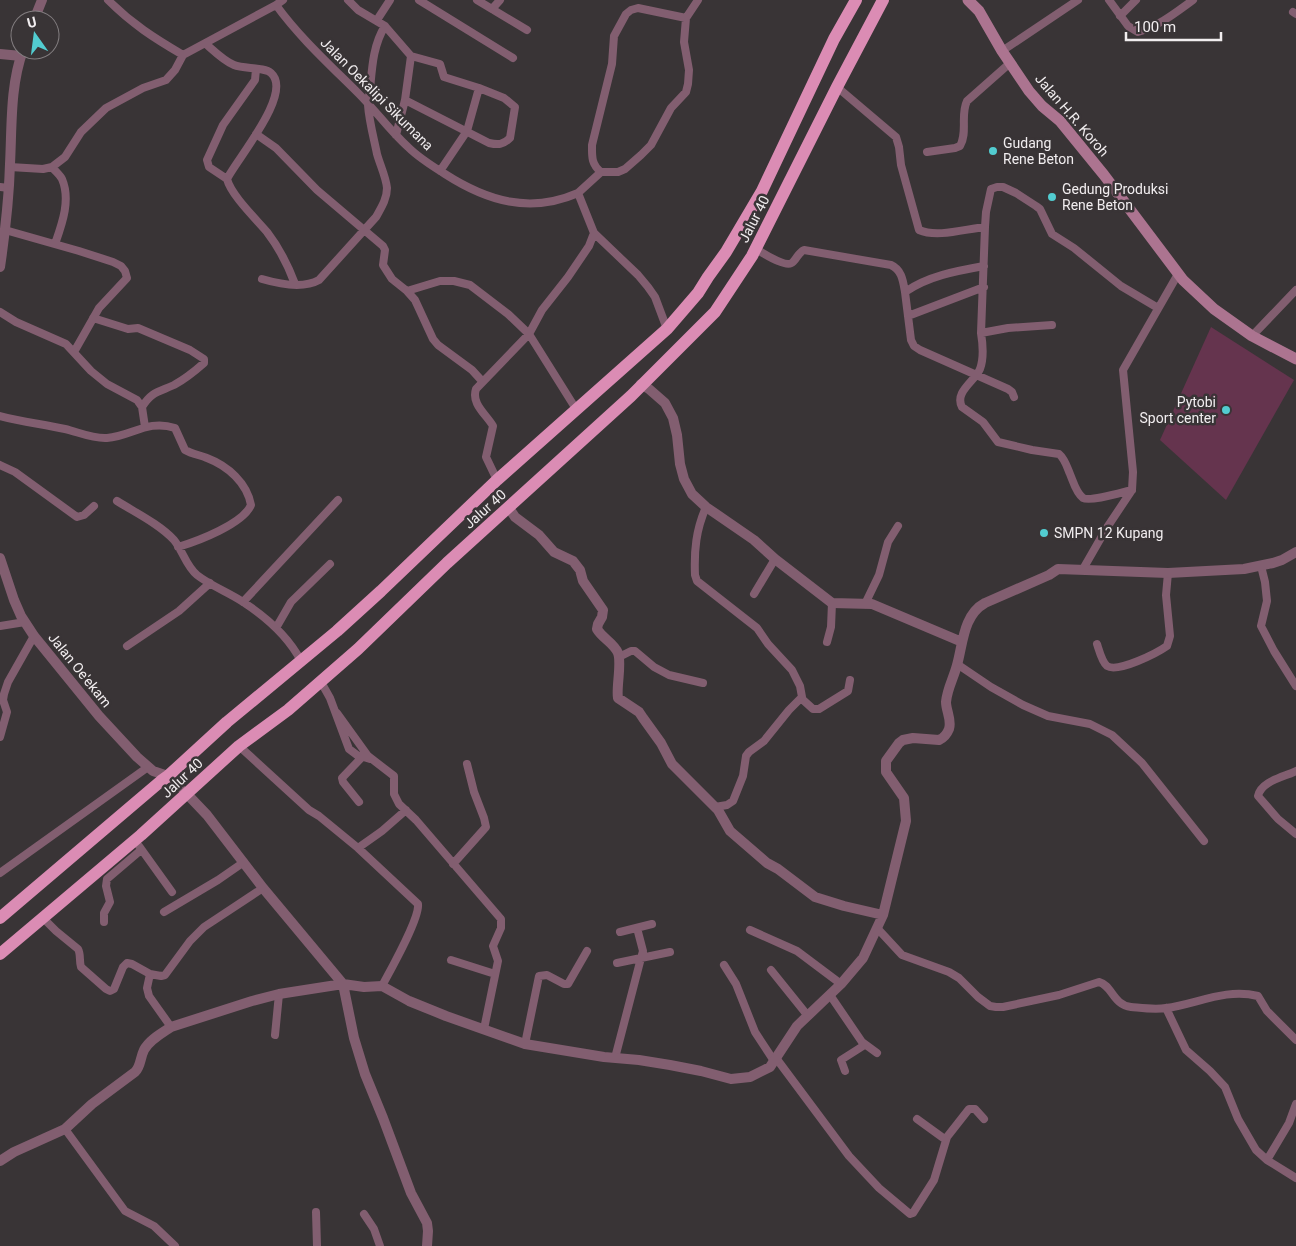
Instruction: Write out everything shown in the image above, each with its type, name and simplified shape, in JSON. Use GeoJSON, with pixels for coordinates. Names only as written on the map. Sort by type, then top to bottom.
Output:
{"type":"FeatureCollection","features":[{"type":"Feature","properties":{"kind":"highway","name":"Jalur 40"},"geometry":{"type":"LineString","coordinates":[[0,918],[168,776],[227,722],[381,591],[497,480],[667,329],[698,293],[726,252],[762,191],[801,106],[834,39],[856,0]]}},
{"type":"Feature","properties":{"kind":"highway","name":"Jalur 40"},"geometry":{"type":"LineString","coordinates":[[0,954],[42,918],[138,845],[187,794],[239,746],[288,710],[321,682],[390,619],[447,563],[675,354],[715,312],[756,249],[822,116],[883,0]]}},
{"type":"Feature","properties":{"kind":"highway"},"geometry":{"type":"LineString","coordinates":[[801,106],[822,116]]}},
{"type":"Feature","properties":{"kind":"main road","name":"Jalan H.R. Koroh"},"geometry":{"type":"LineString","coordinates":[[968,0],[979,11],[1028,91],[1060,121],[1104,175],[1178,274],[1199,296],[1252,336],[1296,359]]}},
{"type":"Feature","properties":{"kind":"street"},"geometry":{"type":"LineString","coordinates":[[108,0],[127,19],[183,55]]}},
{"type":"Feature","properties":{"kind":"street"},"geometry":{"type":"LineString","coordinates":[[348,0],[358,10],[385,26],[411,56],[440,64],[443,76],[504,98],[516,107],[510,138],[506,142],[497,145],[489,143],[405,100]]}},
{"type":"Feature","properties":{"kind":"street"},"geometry":{"type":"LineString","coordinates":[[377,20],[390,0]]}},
{"type":"Feature","properties":{"kind":"street"},"geometry":{"type":"LineString","coordinates":[[419,0],[513,58]]}},
{"type":"Feature","properties":{"kind":"street"},"geometry":{"type":"LineString","coordinates":[[477,0],[528,30]]}},
{"type":"Feature","properties":{"kind":"street"},"geometry":{"type":"LineString","coordinates":[[492,9],[500,0]]}},
{"type":"Feature","properties":{"kind":"street"},"geometry":{"type":"LineString","coordinates":[[667,329],[655,297],[648,287],[594,233],[578,192],[600,172],[612,173],[625,169],[641,155],[651,145],[671,108],[686,92],[688,70],[684,42],[686,18],[698,0]]}},
{"type":"Feature","properties":{"kind":"street"},"geometry":{"type":"LineString","coordinates":[[1002,51],[1078,0]]}},
{"type":"Feature","properties":{"kind":"street"},"geometry":{"type":"LineString","coordinates":[[1109,0],[1128,26],[1138,32],[1167,18],[1193,0]]}},
{"type":"Feature","properties":{"kind":"street"},"geometry":{"type":"LineString","coordinates":[[1120,16],[1136,0]]}},
{"type":"Feature","properties":{"kind":"street"},"geometry":{"type":"LineString","coordinates":[[10,166],[43,169],[52,167],[65,158],[81,132],[106,108],[143,88],[166,80],[175,70],[183,55],[279,2]]}},
{"type":"Feature","properties":{"kind":"street","name":"Jalan Oekalipi Sikumana"},"geometry":{"type":"LineString","coordinates":[[279,2],[286,18],[320,57],[367,103],[396,135],[414,153],[458,183],[496,200],[516,203],[530,204],[554,201],[578,192]]}},
{"type":"Feature","properties":{"kind":"street"},"geometry":{"type":"LineString","coordinates":[[600,172],[593,163],[592,145],[612,64],[614,36],[626,14],[630,10],[638,8],[686,18]]}},
{"type":"Feature","properties":{"kind":"street"},"geometry":{"type":"LineString","coordinates":[[262,278],[272,282],[295,284],[312,284],[319,280],[376,217],[382,207],[387,187],[378,156],[367,103],[376,47],[385,26]]}},
{"type":"Feature","properties":{"kind":"street"},"geometry":{"type":"LineString","coordinates":[[206,44],[232,64],[244,68],[266,70],[271,73],[276,87],[274,101],[256,134],[227,179]]}},
{"type":"Feature","properties":{"kind":"street"},"geometry":{"type":"LineString","coordinates":[[396,135],[405,100],[411,56]]}},
{"type":"Feature","properties":{"kind":"street"},"geometry":{"type":"LineString","coordinates":[[0,267],[5,230],[4,188],[10,166],[12,103],[21,60]]}},
{"type":"Feature","properties":{"kind":"street"},"geometry":{"type":"LineString","coordinates":[[927,152],[960,146],[964,134],[964,107],[967,100],[1010,63]]}},
{"type":"Feature","properties":{"kind":"street"},"geometry":{"type":"LineString","coordinates":[[256,69],[255,80],[223,125],[207,160],[209,167],[227,179],[228,184],[243,205],[267,232],[284,257],[295,284]]}},
{"type":"Feature","properties":{"kind":"street"},"geometry":{"type":"LineString","coordinates":[[837,87],[896,137],[901,165],[918,230],[924,232],[945,232],[985,227]]}},
{"type":"Feature","properties":{"kind":"street"},"geometry":{"type":"LineString","coordinates":[[440,171],[467,131],[478,88]]}},
{"type":"Feature","properties":{"kind":"street"},"geometry":{"type":"LineString","coordinates":[[256,134],[276,148],[317,190],[383,246],[385,250],[383,265],[392,279],[415,300],[438,345],[472,370],[482,381]]}},
{"type":"Feature","properties":{"kind":"street"},"geometry":{"type":"LineString","coordinates":[[52,167],[62,178],[66,198],[63,222],[55,244]]}},
{"type":"Feature","properties":{"kind":"street"},"geometry":{"type":"LineString","coordinates":[[1132,490],[1082,498],[1076,489],[1064,460],[1059,454],[998,442],[988,427],[960,403],[964,390],[977,374],[980,366],[985,227],[991,189],[997,186],[1003,187],[1040,209],[1052,234],[1074,248],[1121,286],[1158,308]]}},
{"type":"Feature","properties":{"kind":"street"},"geometry":{"type":"LineString","coordinates":[[5,230],[113,262],[121,266],[125,271],[127,278],[124,284],[99,308],[74,352]]}},
{"type":"Feature","properties":{"kind":"street"},"geometry":{"type":"LineString","coordinates":[[497,480],[486,457],[492,424],[475,399],[476,389],[529,334],[542,310],[589,246],[594,233]]}},
{"type":"Feature","properties":{"kind":"street"},"geometry":{"type":"LineString","coordinates":[[756,249],[789,265],[800,252],[806,250],[896,267],[901,274],[911,340],[914,346],[930,356],[977,374],[1008,389],[1014,397]]}},
{"type":"Feature","properties":{"kind":"street"},"geometry":{"type":"LineString","coordinates":[[905,292],[915,285],[934,277],[954,271],[984,266]]}},
{"type":"Feature","properties":{"kind":"street"},"geometry":{"type":"LineString","coordinates":[[1083,569],[1106,529],[1132,490],[1133,472],[1123,370],[1140,344],[1178,274]]}},
{"type":"Feature","properties":{"kind":"street"},"geometry":{"type":"LineString","coordinates":[[407,291],[440,280],[470,285],[508,314],[529,334],[576,409]]}},
{"type":"Feature","properties":{"kind":"street"},"geometry":{"type":"LineString","coordinates":[[908,316],[984,287]]}},
{"type":"Feature","properties":{"kind":"street"},"geometry":{"type":"LineString","coordinates":[[1252,336],[1296,290]]}},
{"type":"Feature","properties":{"kind":"street"},"geometry":{"type":"LineString","coordinates":[[0,312],[16,322],[66,344],[91,371],[107,384],[137,400],[142,407],[145,427]]}},
{"type":"Feature","properties":{"kind":"street"},"geometry":{"type":"LineString","coordinates":[[92,318],[114,326],[128,329],[138,328],[196,353],[204,359],[204,363],[195,372],[174,385],[154,393],[142,407]]}},
{"type":"Feature","properties":{"kind":"street"},"geometry":{"type":"LineString","coordinates":[[981,333],[1008,328],[1052,325]]}},
{"type":"Feature","properties":{"kind":"street"},"geometry":{"type":"LineString","coordinates":[[641,384],[665,404],[673,418],[684,479],[692,494],[706,507],[754,540],[775,559],[832,603],[865,604],[881,608],[962,642]]}},
{"type":"Feature","properties":{"kind":"street"},"geometry":{"type":"LineString","coordinates":[[0,416],[25,423],[101,438],[119,436],[145,427],[162,426],[175,428],[185,450],[213,460],[228,468],[244,488],[251,502],[250,508],[226,527],[178,547]]}},
{"type":"Feature","properties":{"kind":"street"},"geometry":{"type":"LineString","coordinates":[[0,465],[15,472],[77,517],[81,517],[94,506]]}},
{"type":"Feature","properties":{"kind":"street"},"geometry":{"type":"LineString","coordinates":[[244,602],[338,500]]}},
{"type":"Feature","properties":{"kind":"street"},"geometry":{"type":"LineString","coordinates":[[118,501],[160,528],[178,547],[193,572],[244,602],[276,628],[290,642],[300,661]]}},
{"type":"Feature","properties":{"kind":"street"},"geometry":{"type":"LineString","coordinates":[[706,507],[699,522],[695,540],[696,578],[699,583],[757,628],[768,644],[792,670],[800,686],[802,699],[813,708],[819,709],[848,691],[850,680]]}},
{"type":"Feature","properties":{"kind":"street"},"geometry":{"type":"LineString","coordinates":[[509,508],[515,517],[539,535],[554,552],[573,562],[580,570],[584,581],[603,610],[597,629],[615,647],[619,657],[619,686],[617,694],[619,699],[639,712],[661,743],[672,764],[715,807],[728,829],[767,863],[815,897],[844,906],[883,914]]}},
{"type":"Feature","properties":{"kind":"street"},"geometry":{"type":"LineString","coordinates":[[865,604],[879,575],[888,542],[898,526]]}},
{"type":"Feature","properties":{"kind":"street"},"geometry":{"type":"LineString","coordinates":[[0,1161],[14,1152],[64,1129],[92,1104],[135,1072],[140,1066],[145,1048],[159,1034],[171,1027],[279,994],[343,984],[382,986],[409,1001],[524,1044],[701,1070],[731,1079],[739,1080],[757,1075],[770,1067],[797,1026],[842,984],[863,958],[883,914],[906,816],[904,798],[886,772],[886,761],[899,743],[904,740],[909,738],[939,740],[945,737],[950,727],[946,706],[947,697],[965,628],[980,605],[1049,575],[1058,568],[1168,573],[1244,569],[1282,560],[1296,552]]}},
{"type":"Feature","properties":{"kind":"street","name":"Jalan Oe'ekam"},"geometry":{"type":"LineString","coordinates":[[0,558],[2,570],[14,600],[34,636],[99,716],[148,767],[159,774],[168,776]]}},
{"type":"Feature","properties":{"kind":"street"},"geometry":{"type":"LineString","coordinates":[[754,594],[775,559]]}},
{"type":"Feature","properties":{"kind":"street"},"geometry":{"type":"LineString","coordinates":[[276,628],[291,602],[330,564]]}},
{"type":"Feature","properties":{"kind":"street"},"geometry":{"type":"LineString","coordinates":[[1261,566],[1265,582],[1266,601],[1260,626],[1296,686]]}},
{"type":"Feature","properties":{"kind":"street"},"geometry":{"type":"LineString","coordinates":[[1097,644],[1104,662],[1109,667],[1114,668],[1130,664],[1167,646],[1170,636],[1166,595],[1168,573]]}},
{"type":"Feature","properties":{"kind":"street"},"geometry":{"type":"LineString","coordinates":[[127,646],[179,611],[210,583]]}},
{"type":"Feature","properties":{"kind":"street"},"geometry":{"type":"LineString","coordinates":[[828,642],[832,603]]}},
{"type":"Feature","properties":{"kind":"street"},"geometry":{"type":"LineString","coordinates":[[0,626],[25,622]]}},
{"type":"Feature","properties":{"kind":"street"},"geometry":{"type":"LineString","coordinates":[[0,737],[7,712],[2,700],[4,681],[34,636]]}},
{"type":"Feature","properties":{"kind":"street"},"geometry":{"type":"LineString","coordinates":[[619,657],[635,651],[668,675],[704,683]]}},
{"type":"Feature","properties":{"kind":"street"},"geometry":{"type":"LineString","coordinates":[[957,664],[991,687],[1023,705],[1048,716],[1090,724],[1112,735],[1142,763],[1204,841]]}},
{"type":"Feature","properties":{"kind":"street"},"geometry":{"type":"LineString","coordinates":[[321,682],[337,713],[350,749],[380,765]]}},
{"type":"Feature","properties":{"kind":"street"},"geometry":{"type":"LineString","coordinates":[[715,807],[727,805],[733,801],[742,776],[746,756],[764,741],[789,710],[802,699]]}},
{"type":"Feature","properties":{"kind":"street"},"geometry":{"type":"LineString","coordinates":[[337,713],[368,756],[394,776],[395,798],[501,919],[501,928],[493,946],[498,959],[484,1029]]}},
{"type":"Feature","properties":{"kind":"street"},"geometry":{"type":"LineString","coordinates":[[239,746],[309,810],[358,848],[415,901],[418,906],[408,933],[382,986]]}},
{"type":"Feature","properties":{"kind":"street"},"geometry":{"type":"LineString","coordinates":[[359,802],[342,778],[364,756]]}},
{"type":"Feature","properties":{"kind":"street"},"geometry":{"type":"LineString","coordinates":[[453,864],[486,827],[467,764]]}},
{"type":"Feature","properties":{"kind":"street"},"geometry":{"type":"LineString","coordinates":[[0,873],[148,767]]}},
{"type":"Feature","properties":{"kind":"street"},"geometry":{"type":"LineString","coordinates":[[1296,771],[1272,781],[1258,793],[1264,804],[1296,834]]}},
{"type":"Feature","properties":{"kind":"street"},"geometry":{"type":"LineString","coordinates":[[168,776],[207,815],[263,888],[343,984],[354,1038],[365,1074],[384,1118],[411,1193],[427,1223],[427,1246]]}},
{"type":"Feature","properties":{"kind":"street"},"geometry":{"type":"LineString","coordinates":[[358,848],[382,831],[406,810]]}},
{"type":"Feature","properties":{"kind":"street"},"geometry":{"type":"LineString","coordinates":[[104,922],[104,913],[110,902],[106,886],[107,879],[138,845],[172,892]]}},
{"type":"Feature","properties":{"kind":"street"},"geometry":{"type":"LineString","coordinates":[[164,912],[244,862]]}},
{"type":"Feature","properties":{"kind":"street"},"geometry":{"type":"LineString","coordinates":[[42,918],[78,949],[81,967],[108,990],[112,990],[116,987],[123,967],[127,963],[150,974],[161,976],[165,974],[204,926],[263,888]]}},
{"type":"Feature","properties":{"kind":"street"},"geometry":{"type":"LineString","coordinates":[[620,932],[652,924]]}},
{"type":"Feature","properties":{"kind":"street"},"geometry":{"type":"LineString","coordinates":[[615,1058],[643,951],[637,928]]}},
{"type":"Feature","properties":{"kind":"street"},"geometry":{"type":"LineString","coordinates":[[877,928],[902,955],[954,975],[964,982],[978,998],[990,1006],[1003,1008],[1066,993],[1100,982],[1123,1005],[1129,1007],[1166,1008],[1225,994],[1256,996],[1296,1040]]}},
{"type":"Feature","properties":{"kind":"street"},"geometry":{"type":"LineString","coordinates":[[750,930],[797,951],[842,984]]}},
{"type":"Feature","properties":{"kind":"street"},"geometry":{"type":"LineString","coordinates":[[524,1044],[539,976],[547,974],[564,984],[568,984],[587,951]]}},
{"type":"Feature","properties":{"kind":"street"},"geometry":{"type":"LineString","coordinates":[[617,963],[670,952]]}},
{"type":"Feature","properties":{"kind":"street"},"geometry":{"type":"LineString","coordinates":[[450,960],[495,974]]}},
{"type":"Feature","properties":{"kind":"street"},"geometry":{"type":"LineString","coordinates":[[724,965],[736,984],[755,1032],[775,1059],[849,1156],[879,1188],[910,1214],[913,1213],[934,1180],[946,1140],[969,1109],[975,1109],[984,1120]]}},
{"type":"Feature","properties":{"kind":"street"},"geometry":{"type":"LineString","coordinates":[[771,970],[808,1016]]}},
{"type":"Feature","properties":{"kind":"street"},"geometry":{"type":"LineString","coordinates":[[150,974],[147,988],[149,996],[171,1027]]}},
{"type":"Feature","properties":{"kind":"street"},"geometry":{"type":"LineString","coordinates":[[275,1035],[279,994]]}},
{"type":"Feature","properties":{"kind":"street"},"geometry":{"type":"LineString","coordinates":[[830,995],[862,1042],[877,1053]]}},
{"type":"Feature","properties":{"kind":"street"},"geometry":{"type":"LineString","coordinates":[[1166,1008],[1186,1050],[1225,1087],[1238,1119],[1256,1150],[1296,1178]]}},
{"type":"Feature","properties":{"kind":"street"},"geometry":{"type":"LineString","coordinates":[[845,1071],[841,1060],[863,1046],[862,1042]]}},
{"type":"Feature","properties":{"kind":"street"},"geometry":{"type":"LineString","coordinates":[[1268,1160],[1289,1123],[1296,1104]]}},
{"type":"Feature","properties":{"kind":"street"},"geometry":{"type":"LineString","coordinates":[[917,1119],[946,1140]]}},
{"type":"Feature","properties":{"kind":"street"},"geometry":{"type":"LineString","coordinates":[[64,1129],[125,1211],[154,1226],[175,1246]]}},
{"type":"Feature","properties":{"kind":"street"},"geometry":{"type":"LineString","coordinates":[[316,1212],[317,1246]]}},
{"type":"Feature","properties":{"kind":"street"},"geometry":{"type":"LineString","coordinates":[[364,1214],[374,1229],[380,1246]]}},
{"type":"Feature","properties":{"kind":"shaded area","name":"Pytobi Sport center"},"geometry":{"type":"Polygon","coordinates":[[[1211,327],[1294,380],[1226,500],[1160,440],[1211,327]]]}},
{"type":"Feature","properties":{"kind":"place","name":"Gudang Rene Beton"},"geometry":{"type":"Point","coordinates":[993,151]}},
{"type":"Feature","properties":{"kind":"place","name":"Gedung Produksi Rene Beton"},"geometry":{"type":"Point","coordinates":[1052,197]}},
{"type":"Feature","properties":{"kind":"place","name":"Pytobi Sport center"},"geometry":{"type":"Point","coordinates":[1226,410]}},
{"type":"Feature","properties":{"kind":"place","name":"SMPN 12 Kupang"},"geometry":{"type":"Point","coordinates":[1044,533]}}]}
